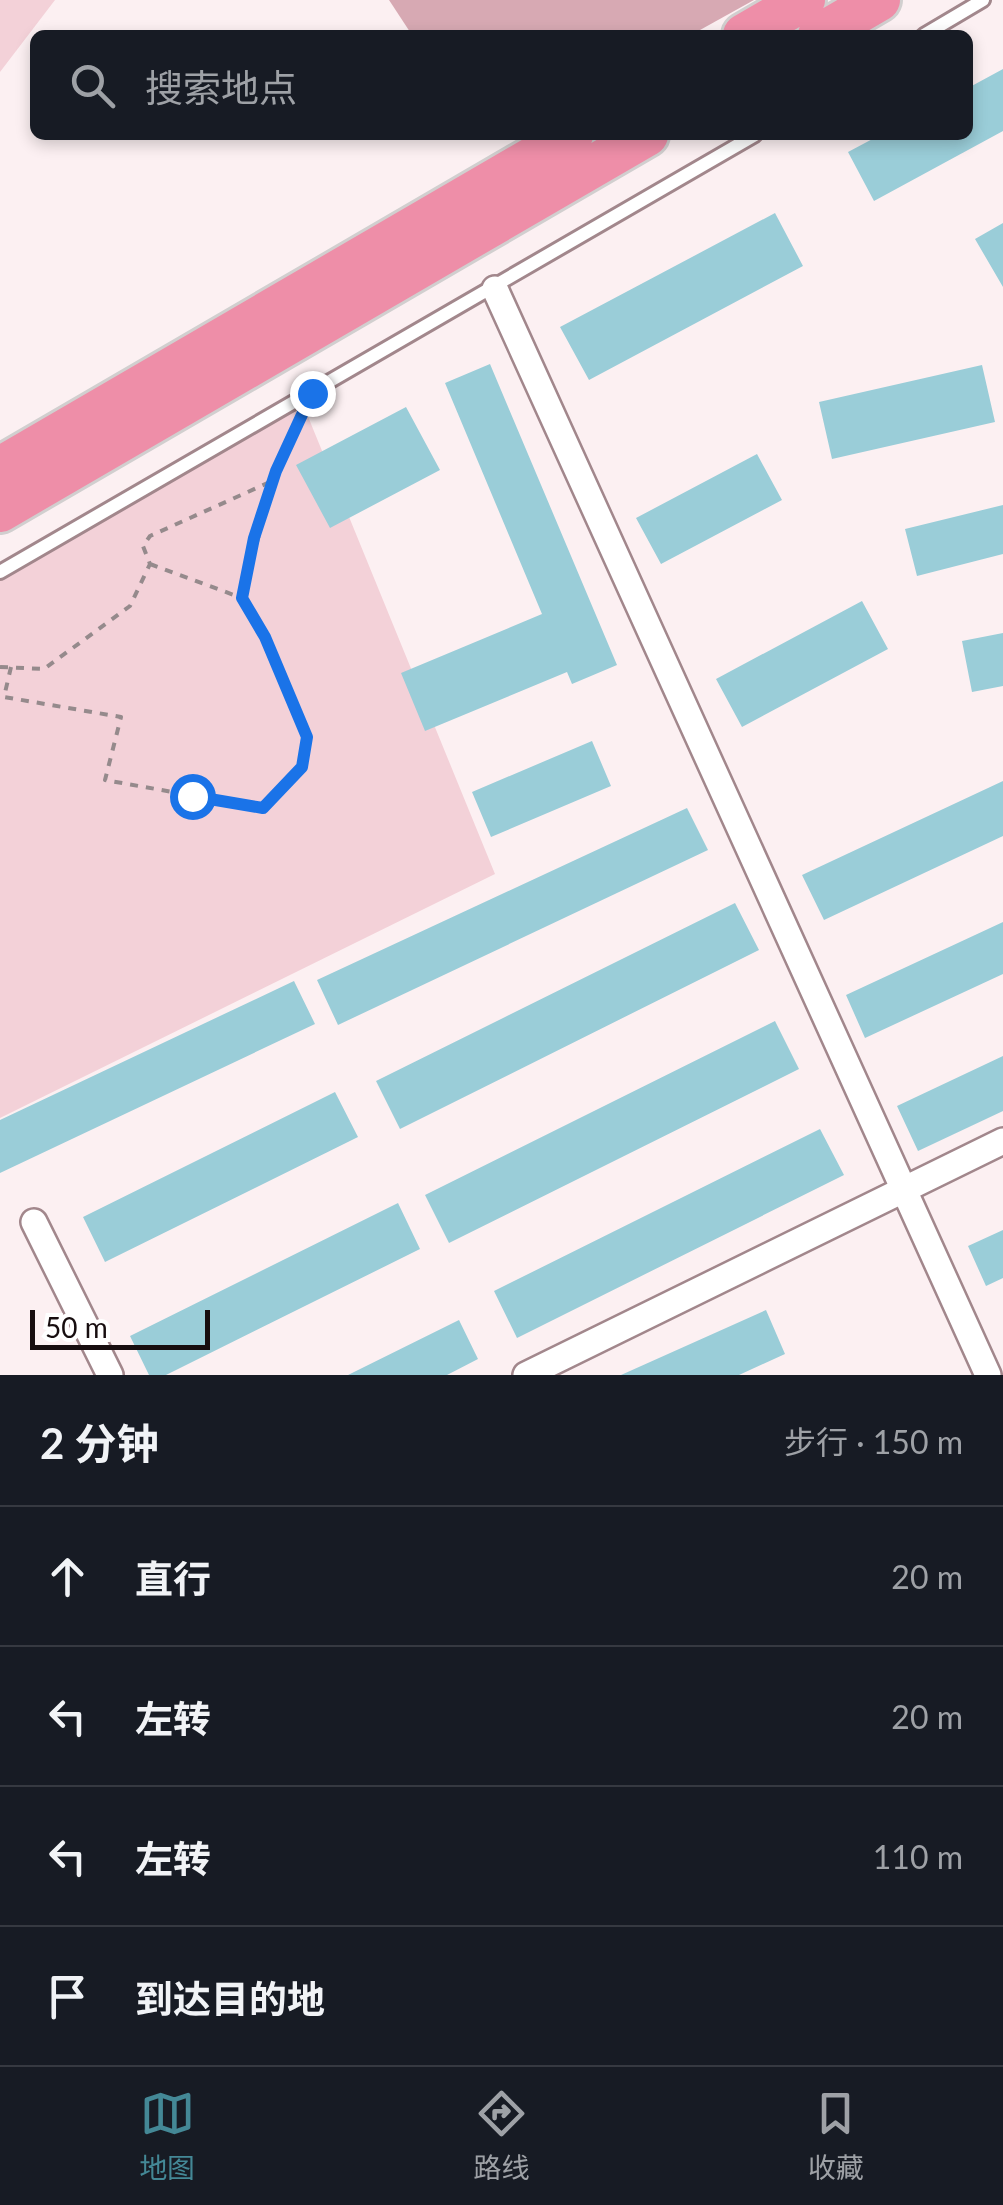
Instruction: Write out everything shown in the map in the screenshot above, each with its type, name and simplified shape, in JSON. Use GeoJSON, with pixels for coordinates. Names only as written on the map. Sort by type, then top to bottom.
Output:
{"type":"FeatureCollection","features":[{"type":"Feature","properties":{"kind":"highway"},"geometry":{"type":"LineString","coordinates":[[753,30],[804,0]]}},
{"type":"Feature","properties":{"kind":"highway"},"geometry":{"type":"LineString","coordinates":[[828,30],[879,0]]}},
{"type":"Feature","properties":{"kind":"highway"},"geometry":{"type":"LineString","coordinates":[[0,468],[563,140]]}},
{"type":"Feature","properties":{"kind":"highway"},"geometry":{"type":"LineString","coordinates":[[0,512],[638,140]]}},
{"type":"Feature","properties":{"kind":"street"},"geometry":{"type":"LineString","coordinates":[[495,289],[988,1375]]}},
{"type":"Feature","properties":{"kind":"street"},"geometry":{"type":"LineString","coordinates":[[526,1375],[1003,1141]]}},
{"type":"Feature","properties":{"kind":"street"},"geometry":{"type":"LineString","coordinates":[[34,1222],[110,1375]]}},
{"type":"Feature","properties":{"kind":"lane"},"geometry":{"type":"LineString","coordinates":[[933,30],[984,0]]}},
{"type":"Feature","properties":{"kind":"lane"},"geometry":{"type":"LineString","coordinates":[[0,572],[747,140]]}},
{"type":"Feature","properties":{"kind":"path"},"geometry":{"type":"LineString","coordinates":[[242,598],[272,482],[312,393]]}},
{"type":"Feature","properties":{"kind":"path"},"geometry":{"type":"LineString","coordinates":[[0,667],[44,669],[130,606],[150,564],[143,546],[150,536],[272,482]]}},
{"type":"Feature","properties":{"kind":"path"},"geometry":{"type":"LineString","coordinates":[[10,667],[4,698],[121,717],[105,780],[263,808],[302,767],[307,737],[265,637],[242,598],[150,564]]}},
{"type":"Feature","properties":{"kind":"shaded area"},"geometry":{"type":"Polygon","coordinates":[[[0,0],[55,0],[30,30],[0,72],[0,0]]]}},
{"type":"Feature","properties":{"kind":"shaded area"},"geometry":{"type":"Polygon","coordinates":[[[389,0],[754,0],[700,30],[409,30],[389,0]]]}},
{"type":"Feature","properties":{"kind":"shaded area"},"geometry":{"type":"Polygon","coordinates":[[[300,397],[495,874],[0,1118],[0,568],[300,397]]]}},
{"type":"Feature","properties":{"kind":"building"},"geometry":{"type":"Polygon","coordinates":[[[1003,69],[1003,131],[874,201],[848,152],[871,140],[973,140],[973,85],[1003,69]]]}},
{"type":"Feature","properties":{"kind":"building"},"geometry":{"type":"Polygon","coordinates":[[[775,213],[803,266],[589,380],[560,327],[775,213]]]}},
{"type":"Feature","properties":{"kind":"building"},"geometry":{"type":"Polygon","coordinates":[[[1003,223],[1003,287],[975,239],[1003,223]]]}},
{"type":"Feature","properties":{"kind":"building"},"geometry":{"type":"Polygon","coordinates":[[[490,364],[617,665],[572,684],[567,672],[425,731],[401,673],[542,614],[445,383],[490,364]]]}},
{"type":"Feature","properties":{"kind":"building"},"geometry":{"type":"Polygon","coordinates":[[[982,365],[995,422],[832,459],[819,402],[982,365]]]}},
{"type":"Feature","properties":{"kind":"building"},"geometry":{"type":"Polygon","coordinates":[[[406,407],[440,470],[330,528],[296,465],[406,407]]]}},
{"type":"Feature","properties":{"kind":"building"},"geometry":{"type":"Polygon","coordinates":[[[757,454],[782,500],[661,564],[636,518],[757,454]]]}},
{"type":"Feature","properties":{"kind":"building"},"geometry":{"type":"Polygon","coordinates":[[[1003,505],[1003,554],[917,576],[905,529],[1003,505]]]}},
{"type":"Feature","properties":{"kind":"building"},"geometry":{"type":"Polygon","coordinates":[[[862,601],[888,649],[742,727],[716,679],[862,601]]]}},
{"type":"Feature","properties":{"kind":"building"},"geometry":{"type":"Polygon","coordinates":[[[1003,633],[1003,686],[972,692],[962,641],[1003,633]]]}},
{"type":"Feature","properties":{"kind":"building"},"geometry":{"type":"Polygon","coordinates":[[[592,741],[611,786],[491,837],[472,792],[592,741]]]}},
{"type":"Feature","properties":{"kind":"building"},"geometry":{"type":"Polygon","coordinates":[[[1003,781],[1003,836],[824,920],[802,875],[1003,781]]]}},
{"type":"Feature","properties":{"kind":"building"},"geometry":{"type":"Polygon","coordinates":[[[687,808],[708,850],[338,1025],[317,980],[687,808]]]}},
{"type":"Feature","properties":{"kind":"building"},"geometry":{"type":"Polygon","coordinates":[[[735,903],[759,950],[400,1129],[376,1081],[735,903]]]}},
{"type":"Feature","properties":{"kind":"building"},"geometry":{"type":"Polygon","coordinates":[[[1003,922],[1003,974],[865,1038],[846,995],[1003,922]]]}},
{"type":"Feature","properties":{"kind":"building"},"geometry":{"type":"Polygon","coordinates":[[[294,981],[315,1024],[0,1173],[0,1120],[294,981]]]}},
{"type":"Feature","properties":{"kind":"building"},"geometry":{"type":"Polygon","coordinates":[[[775,1021],[799,1069],[449,1243],[425,1195],[775,1021]]]}},
{"type":"Feature","properties":{"kind":"building"},"geometry":{"type":"Polygon","coordinates":[[[1003,1056],[1003,1111],[918,1151],[897,1106],[1003,1056]]]}},
{"type":"Feature","properties":{"kind":"building"},"geometry":{"type":"Polygon","coordinates":[[[335,1092],[358,1137],[105,1262],[83,1217],[335,1092]]]}},
{"type":"Feature","properties":{"kind":"building"},"geometry":{"type":"Polygon","coordinates":[[[820,1129],[844,1175],[517,1338],[494,1291],[820,1129]]]}},
{"type":"Feature","properties":{"kind":"building"},"geometry":{"type":"Polygon","coordinates":[[[398,1203],[420,1249],[166,1375],[149,1375],[130,1336],[398,1203]]]}},
{"type":"Feature","properties":{"kind":"building"},"geometry":{"type":"Polygon","coordinates":[[[1003,1230],[1003,1278],[986,1286],[968,1246],[1003,1230]]]}},
{"type":"Feature","properties":{"kind":"building"},"geometry":{"type":"Polygon","coordinates":[[[766,1310],[785,1354],[739,1375],[621,1375],[766,1310]]]}},
{"type":"Feature","properties":{"kind":"building"},"geometry":{"type":"Polygon","coordinates":[[[459,1320],[478,1359],[447,1375],[348,1375],[459,1320]]]}},
{"type":"Feature","properties":{"kind":"route"},"geometry":{"type":"LineString","coordinates":[[192,796],[263,808],[302,767],[307,737],[265,637],[242,598],[254,538],[276,471],[312,393]]}}]}
